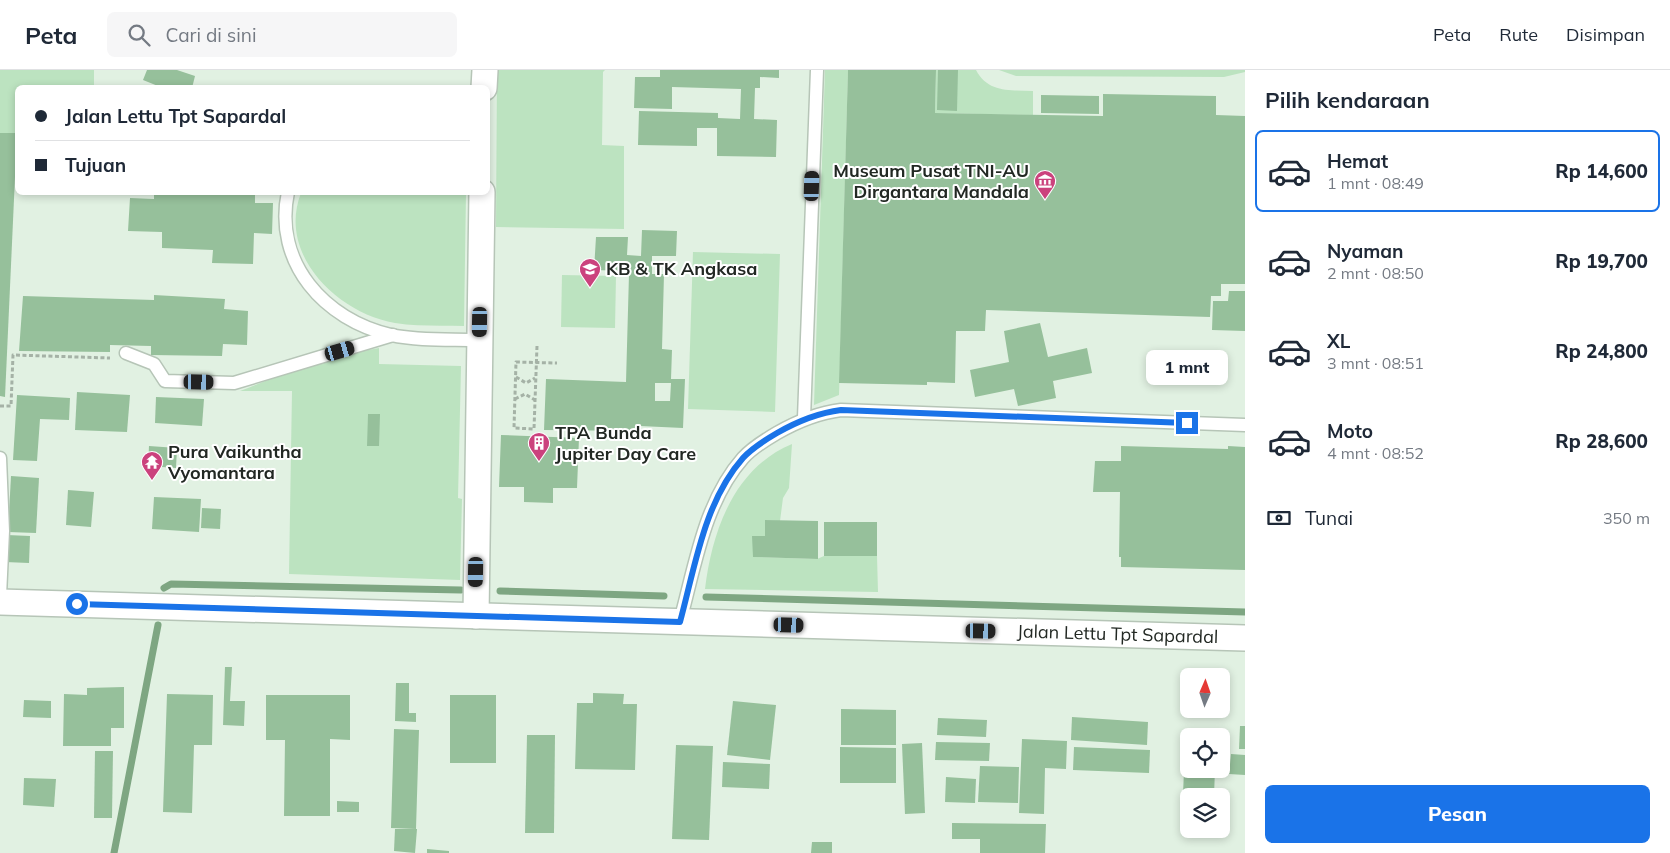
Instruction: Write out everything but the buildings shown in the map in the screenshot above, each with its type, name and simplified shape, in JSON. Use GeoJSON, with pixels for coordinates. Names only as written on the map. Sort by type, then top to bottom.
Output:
{"type":"FeatureCollection","features":[{"type":"Feature","properties":{"kind":"street"},"geometry":{"type":"LineString","coordinates":[[484,85],[485,70]]}},
{"type":"Feature","properties":{"kind":"street"},"geometry":{"type":"LineString","coordinates":[[476,616],[482,195]]}},
{"type":"Feature","properties":{"kind":"street","name":"Jalan Lettu Tpt Sapardal"},"geometry":{"type":"LineString","coordinates":[[0,602],[1245,638]]}},
{"type":"Feature","properties":{"kind":"lane"},"geometry":{"type":"LineString","coordinates":[[804,418],[817,70]]}},
{"type":"Feature","properties":{"kind":"lane"},"geometry":{"type":"LineString","coordinates":[[288,195],[287,241],[298,272],[308,285],[336,310],[372,330],[393,335],[479,340]]}},
{"type":"Feature","properties":{"kind":"lane"},"geometry":{"type":"LineString","coordinates":[[126,353],[154,364],[164,382],[234,383],[393,335]]}},
{"type":"Feature","properties":{"kind":"lane"},"geometry":{"type":"LineString","coordinates":[[680,622],[707,524],[732,471],[744,456],[758,445],[804,418],[823,412],[841,410],[1245,425]]}},
{"type":"Feature","properties":{"kind":"lane"},"geometry":{"type":"LineString","coordinates":[[0,458],[3,531],[0,596]]}},
{"type":"Feature","properties":{"kind":"path"},"geometry":{"type":"LineString","coordinates":[[537,346],[536,363],[534,429],[514,428],[516,362],[536,363],[557,363]]}},
{"type":"Feature","properties":{"kind":"path"},"geometry":{"type":"LineString","coordinates":[[0,406],[11,406],[13,356],[111,358],[126,353]]}},
{"type":"Feature","properties":{"kind":"path"},"geometry":{"type":"LineString","coordinates":[[516,376],[526,383],[530,383],[536,378]]}},
{"type":"Feature","properties":{"kind":"path"},"geometry":{"type":"LineString","coordinates":[[515,400],[525,394],[535,400]]}},
{"type":"Feature","properties":{"kind":"green space"},"geometry":{"type":"Polygon","coordinates":[[[0,70],[94,70],[94,85],[15,85],[15,133],[0,133],[0,70]]]}},
{"type":"Feature","properties":{"kind":"green space"},"geometry":{"type":"Polygon","coordinates":[[[497,70],[605,70],[603,72],[602,145],[624,146],[624,229],[496,227],[497,70]]]}},
{"type":"Feature","properties":{"kind":"green space"},"geometry":{"type":"Polygon","coordinates":[[[825,70],[848,70],[839,395],[814,405],[825,70]]]}},
{"type":"Feature","properties":{"kind":"green space"},"geometry":{"type":"Polygon","coordinates":[[[936,70],[976,70],[987,83],[1000,89],[1033,91],[1033,115],[935,113],[936,70]]]}},
{"type":"Feature","properties":{"kind":"green space"},"geometry":{"type":"Polygon","coordinates":[[[999,70],[1245,70],[1245,72],[1224,77],[1016,76],[999,70]]]}},
{"type":"Feature","properties":{"kind":"green space"},"geometry":{"type":"Polygon","coordinates":[[[301,195],[466,195],[464,326],[395,323],[373,317],[352,307],[333,294],[317,277],[305,258],[297,238],[296,216],[301,195]]]}},
{"type":"Feature","properties":{"kind":"green space"},"geometry":{"type":"Polygon","coordinates":[[[693,252],[780,254],[775,412],[688,409],[693,252]]]}},
{"type":"Feature","properties":{"kind":"green space"},"geometry":{"type":"Polygon","coordinates":[[[562,275],[616,276],[615,328],[561,327],[562,275]]]}},
{"type":"Feature","properties":{"kind":"green space"},"geometry":{"type":"Polygon","coordinates":[[[379,348],[379,364],[461,366],[458,498],[462,499],[460,580],[289,574],[292,391],[240,391],[308,366],[361,351],[379,348]]]}},
{"type":"Feature","properties":{"kind":"green space"},"geometry":{"type":"Polygon","coordinates":[[[792,444],[789,488],[783,498],[780,521],[765,520],[765,536],[753,537],[753,557],[817,559],[824,556],[877,556],[878,592],[705,589],[713,545],[729,504],[741,485],[755,469],[772,455],[792,444]]]}},
{"type":"Feature","properties":{"kind":"waterway"},"geometry":{"type":"LineString","coordinates":[[164,588],[171,584],[461,590]]}},
{"type":"Feature","properties":{"kind":"waterway"},"geometry":{"type":"LineString","coordinates":[[500,591],[664,596]]}},
{"type":"Feature","properties":{"kind":"waterway"},"geometry":{"type":"LineString","coordinates":[[706,597],[1245,612]]}},
{"type":"Feature","properties":{"kind":"waterway"},"geometry":{"type":"LineString","coordinates":[[114,853],[158,625]]}},
{"type":"Feature","properties":{"kind":"place","name":"Museum Pusat TNI-AU Dirgantara Mandala"},"geometry":{"type":"Point","coordinates":[1045,200]}},
{"type":"Feature","properties":{"kind":"place","name":"KB & TK Angkasa"},"geometry":{"type":"Point","coordinates":[590,288]}},
{"type":"Feature","properties":{"kind":"place","name":"TPA Bunda Jupiter Day Care"},"geometry":{"type":"Point","coordinates":[539,462]}},
{"type":"Feature","properties":{"kind":"place","name":"Pura Vaikuntha Vyomantara"},"geometry":{"type":"Point","coordinates":[152,481]}},
{"type":"Feature","properties":{"kind":"route"},"geometry":{"type":"LineString","coordinates":[[77,604],[680,622],[707,524],[714,504],[732,471],[744,456],[758,445],[804,418],[823,412],[841,410],[1187,423]]}}]}
